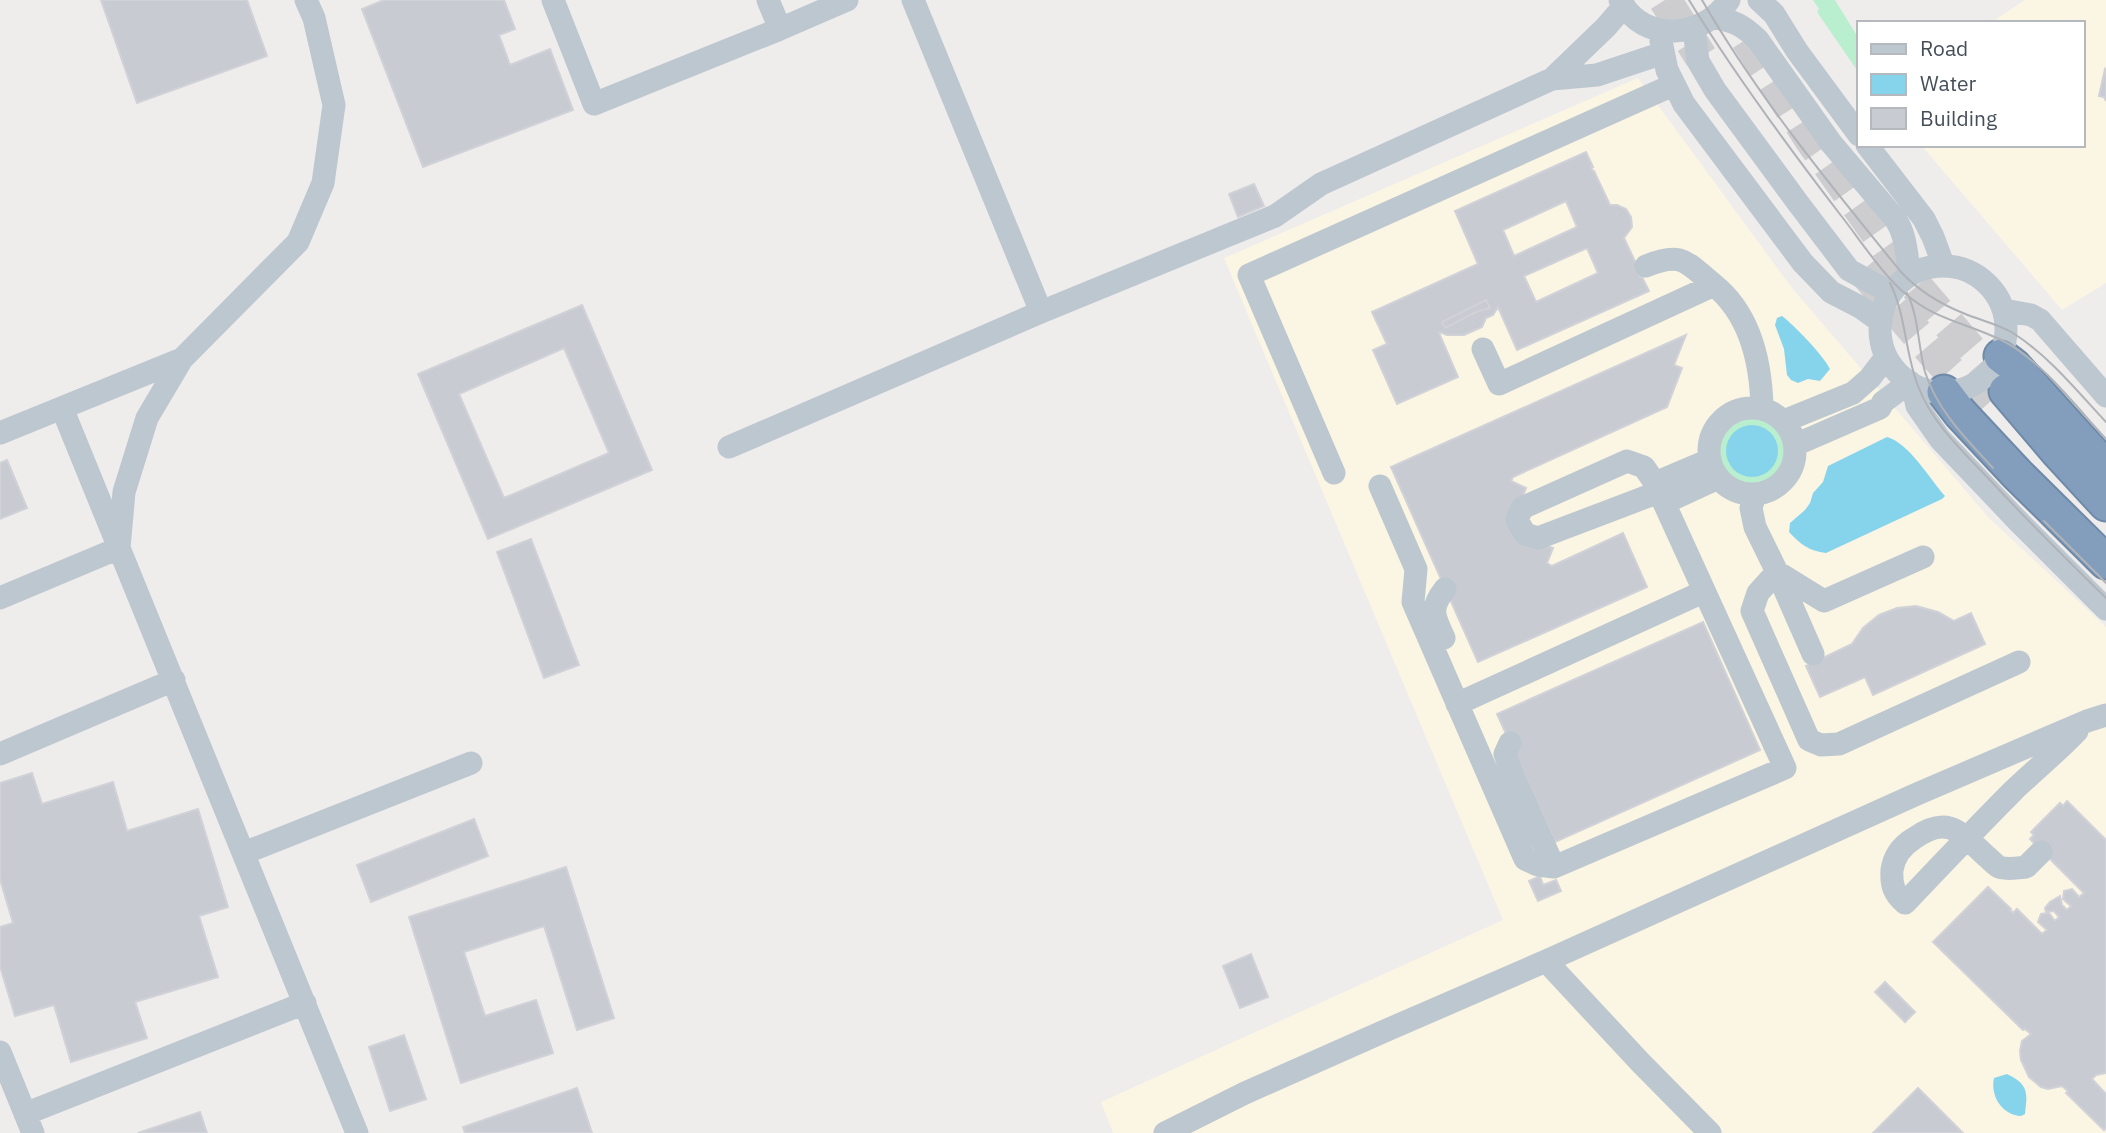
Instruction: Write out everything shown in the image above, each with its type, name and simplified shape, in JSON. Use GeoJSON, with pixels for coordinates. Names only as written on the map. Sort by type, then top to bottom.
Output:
{"type":"FeatureCollection","features":[{"type":"Feature","properties":{"kind":"highway"},"geometry":{"type":"LineString","coordinates":[[2001,356],[2014,366],[2106,468]]}},
{"type":"Feature","properties":{"kind":"highway"},"geometry":{"type":"LineString","coordinates":[[1944,392],[2017,474],[2106,562]]}},
{"type":"Feature","properties":{"kind":"highway"},"geometry":{"type":"LineString","coordinates":[[2106,504],[2058,452],[1996,401],[2106,534]]}},
{"type":"Feature","properties":{"kind":"street"},"geometry":{"type":"LineString","coordinates":[[120,548],[124,492],[147,418],[182,359],[298,242],[323,183],[334,105],[314,18],[306,0]]}},
{"type":"Feature","properties":{"kind":"street"},"geometry":{"type":"LineString","coordinates":[[553,0],[594,104],[847,0]]}},
{"type":"Feature","properties":{"kind":"street"},"geometry":{"type":"LineString","coordinates":[[768,0],[780,29]]}},
{"type":"Feature","properties":{"kind":"street"},"geometry":{"type":"LineString","coordinates":[[913,0],[1041,312]]}},
{"type":"Feature","properties":{"kind":"street"},"geometry":{"type":"LineString","coordinates":[[729,447],[1041,312],[1275,216],[1321,184],[1552,79],[1597,75],[1679,32],[1694,29],[1714,18],[1729,0]]}},
{"type":"Feature","properties":{"kind":"street"},"geometry":{"type":"LineString","coordinates":[[1552,79],[1606,27],[1622,3],[1635,18],[1649,26],[1664,42],[1673,85],[1684,104],[1803,263],[1831,292],[1881,322]]}},
{"type":"Feature","properties":{"kind":"street"},"geometry":{"type":"LineString","coordinates":[[1767,5],[1857,132]]}},
{"type":"Feature","properties":{"kind":"street"},"geometry":{"type":"LineString","coordinates":[[1714,18],[1738,23],[1758,40],[1830,143],[1896,220],[1906,241],[1910,275]]}},
{"type":"Feature","properties":{"kind":"street"},"geometry":{"type":"LineString","coordinates":[[1694,29],[1699,61],[1715,90],[1798,203],[1849,270],[1891,293]]}},
{"type":"Feature","properties":{"kind":"street"},"geometry":{"type":"LineString","coordinates":[[1334,473],[1249,275],[1673,85]]}},
{"type":"Feature","properties":{"kind":"street"},"geometry":{"type":"LineString","coordinates":[[1869,147],[1924,219],[1943,264]]}},
{"type":"Feature","properties":{"kind":"street"},"geometry":{"type":"LineString","coordinates":[[1646,266],[1664,259],[1677,259],[1691,265],[1732,303],[1749,332],[1760,374],[1762,408]]}},
{"type":"Feature","properties":{"kind":"street"},"geometry":{"type":"LineString","coordinates":[[1943,264],[1978,276],[1994,290],[2004,310],[2007,326],[2001,356],[1989,373],[1973,385],[1944,392],[1911,383],[1886,358],[1881,337],[1881,322],[1891,293],[1910,275],[1943,264]]}},
{"type":"Feature","properties":{"kind":"street"},"geometry":{"type":"LineString","coordinates":[[1483,349],[1499,384],[1714,285]]}},
{"type":"Feature","properties":{"kind":"street"},"geometry":{"type":"LineString","coordinates":[[2004,310],[2031,315],[2049,327],[2106,396]]}},
{"type":"Feature","properties":{"kind":"street"},"geometry":{"type":"LineString","coordinates":[[1784,421],[1853,393],[1886,358]]}},
{"type":"Feature","properties":{"kind":"street"},"geometry":{"type":"LineString","coordinates":[[0,433],[182,359]]}},
{"type":"Feature","properties":{"kind":"street"},"geometry":{"type":"LineString","coordinates":[[1881,408],[1883,402],[1911,383]]}},
{"type":"Feature","properties":{"kind":"street"},"geometry":{"type":"LineString","coordinates":[[1911,383],[1916,406],[1940,439],[2106,608]]}},
{"type":"Feature","properties":{"kind":"street"},"geometry":{"type":"LineString","coordinates":[[1751,407],[1762,408],[1784,421],[1795,445],[1795,459],[1790,473],[1781,484],[1755,495],[1737,492],[1727,486],[1714,469],[1709,447],[1718,423],[1728,414],[1751,407]]}},
{"type":"Feature","properties":{"kind":"street"},"geometry":{"type":"LineString","coordinates":[[62,408],[357,1133]]}},
{"type":"Feature","properties":{"kind":"street"},"geometry":{"type":"LineString","coordinates":[[1795,445],[1881,408],[1899,408],[1924,419]]}},
{"type":"Feature","properties":{"kind":"street"},"geometry":{"type":"LineString","coordinates":[[1445,589],[1436,600],[1434,615],[1525,859],[1538,866],[1554,867],[1785,768],[1659,493],[1644,467],[1627,461],[1522,508],[1517,520],[1525,534],[1538,538],[1659,493],[1714,469]]}},
{"type":"Feature","properties":{"kind":"street"},"geometry":{"type":"LineString","coordinates":[[1380,486],[1416,569],[1413,602],[1464,701]]}},
{"type":"Feature","properties":{"kind":"street"},"geometry":{"type":"LineString","coordinates":[[1755,495],[1751,508],[1755,527],[1813,654]]}},
{"type":"Feature","properties":{"kind":"street"},"geometry":{"type":"LineString","coordinates":[[0,598],[120,548]]}},
{"type":"Feature","properties":{"kind":"street"},"geometry":{"type":"LineString","coordinates":[[1777,572],[1824,601],[1923,557]]}},
{"type":"Feature","properties":{"kind":"street"},"geometry":{"type":"LineString","coordinates":[[1777,572],[1758,593],[1752,611],[1809,740],[1821,745],[1839,744],[2019,662]]}},
{"type":"Feature","properties":{"kind":"street"},"geometry":{"type":"LineString","coordinates":[[1464,701],[1703,592]]}},
{"type":"Feature","properties":{"kind":"street"},"geometry":{"type":"LineString","coordinates":[[0,754],[174,681]]}},
{"type":"Feature","properties":{"kind":"street"},"geometry":{"type":"LineString","coordinates":[[2041,852],[2026,867],[1999,867],[1967,839],[2015,789],[2058,750],[2099,721]]}},
{"type":"Feature","properties":{"kind":"street"},"geometry":{"type":"LineString","coordinates":[[1165,1133],[1268,1083],[1917,794],[2099,721]]}},
{"type":"Feature","properties":{"kind":"street"},"geometry":{"type":"LineString","coordinates":[[1510,743],[1505,754],[1510,771],[1554,867]]}},
{"type":"Feature","properties":{"kind":"street"},"geometry":{"type":"LineString","coordinates":[[244,853],[471,763]]}},
{"type":"Feature","properties":{"kind":"street"},"geometry":{"type":"LineString","coordinates":[[1546,961],[1710,1133]]}},
{"type":"Feature","properties":{"kind":"street"},"geometry":{"type":"LineString","coordinates":[[0,1052],[29,1124],[305,1003]]}},
{"type":"Feature","properties":{"kind":"shaded area"},"geometry":{"type":"Polygon","coordinates":[[[2025,0],[2106,0],[2106,283],[2062,310],[1923,147],[2085,147],[2085,21],[1993,21],[2025,0]]]}},
{"type":"Feature","properties":{"kind":"shaded area"},"geometry":{"type":"Polygon","coordinates":[[[1638,78],[1792,288],[1989,518],[2106,627],[2106,1133],[1113,1133],[1101,1102],[1503,920],[1224,258],[1638,78]]]}},
{"type":"Feature","properties":{"kind":"green space"},"geometry":{"type":"Polygon","coordinates":[[[1813,0],[1835,0],[1857,36],[1857,70],[1819,15],[1819,9],[1813,0]]]}},
{"type":"Feature","properties":{"kind":"green space"},"geometry":{"type":"Polygon","coordinates":[[[1757,418],[1772,425],[1783,436],[1787,450],[1786,459],[1779,473],[1768,482],[1746,485],[1734,480],[1725,470],[1720,457],[1721,444],[1727,431],[1739,422],[1757,418]],[[1748,426],[1742,428],[1732,435],[1728,445],[1729,463],[1777,458],[1775,440],[1748,426]]]}},
{"type":"Feature","properties":{"kind":"water"},"geometry":{"type":"Polygon","coordinates":[[[1782,316],[1808,341],[1830,369],[1820,381],[1808,379],[1798,383],[1787,375],[1784,349],[1775,325],[1777,318],[1782,316]]]}},
{"type":"Feature","properties":{"kind":"water"},"geometry":{"type":"Polygon","coordinates":[[[1752,425],[1762,427],[1770,433],[1776,441],[1776,461],[1770,469],[1762,475],[1752,477],[1742,475],[1734,469],[1728,461],[1726,451],[1728,441],[1734,433],[1742,427],[1752,425]]]}},
{"type":"Feature","properties":{"kind":"water"},"geometry":{"type":"Polygon","coordinates":[[[1887,437],[1911,454],[1945,496],[1826,553],[1810,549],[1797,540],[1789,532],[1790,523],[1810,503],[1813,493],[1823,482],[1828,466],[1887,437]]]}},
{"type":"Feature","properties":{"kind":"water"},"geometry":{"type":"Polygon","coordinates":[[[2007,1074],[2020,1082],[2025,1091],[2025,1114],[2021,1116],[2008,1112],[1996,1098],[1994,1078],[2007,1074]]]}},
{"type":"Feature","properties":{"kind":"building"},"geometry":{"type":"Polygon","coordinates":[[[101,0],[247,0],[267,56],[137,103],[101,0]]]}},
{"type":"Feature","properties":{"kind":"building"},"geometry":{"type":"Polygon","coordinates":[[[384,0],[504,0],[515,29],[499,35],[510,65],[550,49],[573,110],[423,167],[362,9],[384,0]]]}},
{"type":"Feature","properties":{"kind":"building"},"geometry":{"type":"Polygon","coordinates":[[[2106,70],[2106,101],[2099,96],[2106,70]]]}},
{"type":"Feature","properties":{"kind":"building"},"geometry":{"type":"Polygon","coordinates":[[[1586,152],[1610,205],[1626,209],[1631,217],[1632,227],[1624,238],[1640,272],[1638,273],[1649,291],[1517,350],[1498,307],[1493,315],[1486,318],[1482,327],[1464,335],[1447,335],[1440,332],[1458,377],[1397,404],[1373,350],[1387,344],[1372,312],[1478,264],[1455,211],[1586,152]],[[1566,201],[1503,230],[1514,256],[1577,227],[1566,201]],[[1587,248],[1524,276],[1536,302],[1598,273],[1587,248]],[[1486,300],[1442,322],[1445,328],[1490,308],[1486,300]]]}},
{"type":"Feature","properties":{"kind":"building"},"geometry":{"type":"Polygon","coordinates":[[[1254,184],[1264,206],[1238,217],[1229,194],[1254,184]]]}},
{"type":"Feature","properties":{"kind":"building"},"geometry":{"type":"Polygon","coordinates":[[[1486,300],[1490,308],[1445,328],[1442,322],[1486,300]]]}},
{"type":"Feature","properties":{"kind":"building"},"geometry":{"type":"Polygon","coordinates":[[[582,305],[652,470],[488,539],[418,374],[582,305]],[[564,348],[459,394],[504,498],[609,453],[564,348]]]}},
{"type":"Feature","properties":{"kind":"building"},"geometry":{"type":"Polygon","coordinates":[[[1686,335],[1674,365],[1682,368],[1667,407],[1513,477],[1511,481],[1526,488],[1512,525],[1515,533],[1553,548],[1547,563],[1552,566],[1623,533],[1647,587],[1478,662],[1391,467],[1686,335]]]}},
{"type":"Feature","properties":{"kind":"building"},"geometry":{"type":"Polygon","coordinates":[[[7,460],[27,508],[0,519],[0,463],[7,460]]]}},
{"type":"Feature","properties":{"kind":"building"},"geometry":{"type":"Polygon","coordinates":[[[531,539],[579,665],[544,678],[497,552],[531,539]]]}},
{"type":"Feature","properties":{"kind":"building"},"geometry":{"type":"Polygon","coordinates":[[[1916,606],[1938,612],[1954,621],[1971,613],[1985,644],[1873,695],[1865,677],[1820,697],[1806,666],[1852,644],[1863,628],[1879,615],[1897,608],[1916,606]]]}},
{"type":"Feature","properties":{"kind":"building"},"geometry":{"type":"Polygon","coordinates":[[[1703,622],[1760,750],[1555,842],[1497,714],[1703,622]]]}},
{"type":"Feature","properties":{"kind":"building"},"geometry":{"type":"Polygon","coordinates":[[[32,773],[42,804],[113,782],[127,831],[198,809],[228,907],[199,916],[218,977],[135,1002],[147,1038],[71,1062],[54,1005],[15,1016],[0,966],[0,927],[13,923],[0,879],[0,783],[32,773]]]}},
{"type":"Feature","properties":{"kind":"building"},"geometry":{"type":"Polygon","coordinates":[[[2067,801],[2106,840],[2106,1073],[2096,1075],[2092,1079],[2106,1094],[2104,1130],[2062,1086],[2048,1089],[2029,1077],[2020,1051],[2022,1041],[2031,1034],[2023,1030],[1933,942],[1988,887],[2013,913],[2017,909],[2042,934],[2047,930],[2038,922],[2041,914],[2049,913],[2055,921],[2059,917],[2054,911],[2046,912],[2045,908],[2050,902],[2060,896],[2062,905],[2067,910],[2071,906],[2063,899],[2064,891],[2072,889],[2079,897],[2084,893],[2030,839],[2034,835],[2031,832],[2060,803],[2063,806],[2067,801]]]}},
{"type":"Feature","properties":{"kind":"building"},"geometry":{"type":"Polygon","coordinates":[[[474,819],[488,856],[371,902],[357,865],[474,819]]]}},
{"type":"Feature","properties":{"kind":"building"},"geometry":{"type":"Polygon","coordinates":[[[566,867],[614,1018],[577,1030],[544,926],[464,952],[485,1016],[536,1000],[553,1053],[461,1083],[409,917],[566,867]]]}},
{"type":"Feature","properties":{"kind":"building"},"geometry":{"type":"Polygon","coordinates":[[[1540,876],[1543,885],[1556,880],[1561,891],[1538,901],[1529,881],[1540,876]]]}},
{"type":"Feature","properties":{"kind":"building"},"geometry":{"type":"Polygon","coordinates":[[[1251,954],[1268,997],[1240,1008],[1223,966],[1251,954]]]}},
{"type":"Feature","properties":{"kind":"building"},"geometry":{"type":"Polygon","coordinates":[[[1885,982],[1915,1012],[1905,1022],[1875,992],[1885,982]]]}},
{"type":"Feature","properties":{"kind":"building"},"geometry":{"type":"Polygon","coordinates":[[[404,1035],[426,1099],[390,1111],[369,1047],[404,1035]]]}},
{"type":"Feature","properties":{"kind":"building"},"geometry":{"type":"Polygon","coordinates":[[[577,1088],[592,1133],[465,1133],[463,1127],[577,1088]]]}},
{"type":"Feature","properties":{"kind":"building"},"geometry":{"type":"Polygon","coordinates":[[[1918,1088],[1963,1133],[1873,1133],[1918,1088]]]}},
{"type":"Feature","properties":{"kind":"building"},"geometry":{"type":"Polygon","coordinates":[[[200,1112],[207,1133],[138,1133],[200,1112]]]}},
{"type":"Feature","properties":{"kind":"tunnel"},"geometry":{"type":"LineString","coordinates":[[1665,0],[1701,57]]}},
{"type":"Feature","properties":{"kind":"tunnel"},"geometry":{"type":"LineString","coordinates":[[1747,39],[1811,140],[1909,278],[2006,391]]}},
{"type":"Feature","properties":{"kind":"tunnel"},"geometry":{"type":"LineString","coordinates":[[1863,270],[1985,410]]}},
{"type":"Feature","properties":{"kind":"tram line"},"geometry":{"type":"LineString","coordinates":[[1689,0],[1761,109],[1889,278],[1930,311],[2007,343],[2034,362],[2106,439]]}},
{"type":"Feature","properties":{"kind":"tram line"},"geometry":{"type":"LineString","coordinates":[[1702,0],[1771,106],[1901,272],[1937,301],[2007,330],[2026,342],[2062,374],[2106,422]]}},
{"type":"Feature","properties":{"kind":"tram line"},"geometry":{"type":"LineString","coordinates":[[1890,283],[1899,308],[1918,386],[1931,412],[1969,458],[2106,598]]}},
{"type":"Feature","properties":{"kind":"tram line"},"geometry":{"type":"LineString","coordinates":[[1907,293],[1914,312],[1930,386],[1953,423],[1993,468]]}},
{"type":"Feature","properties":{"kind":"tram line"},"geometry":{"type":"LineString","coordinates":[[2044,521],[2106,583]]}}]}
